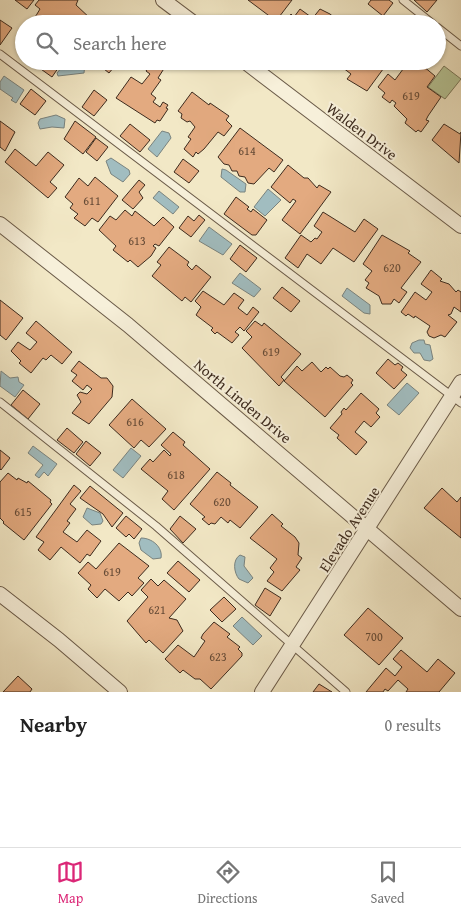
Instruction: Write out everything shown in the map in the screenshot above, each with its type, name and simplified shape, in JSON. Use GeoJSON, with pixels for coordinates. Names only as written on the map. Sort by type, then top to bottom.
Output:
{"type":"FeatureCollection","features":[{"type":"Feature","properties":{"kind":"street"},"geometry":{"type":"LineString","coordinates":[[163,0],[183,15]]}},
{"type":"Feature","properties":{"kind":"street","name":"Walden Drive"},"geometry":{"type":"LineString","coordinates":[[256,70],[461,226]]}},
{"type":"Feature","properties":{"kind":"street","name":"North Linden Drive"},"geometry":{"type":"LineString","coordinates":[[0,224],[128,325],[461,609]]}},
{"type":"Feature","properties":{"kind":"street","name":"Elevado Avenue"},"geometry":{"type":"LineString","coordinates":[[262,692],[457,399],[461,382]]}},
{"type":"Feature","properties":{"kind":"street"},"geometry":{"type":"LineString","coordinates":[[0,594],[59,640],[120,692]]}},
{"type":"Feature","properties":{"kind":"lane"},"geometry":{"type":"LineString","coordinates":[[403,0],[421,15]]}},
{"type":"Feature","properties":{"kind":"lane"},"geometry":{"type":"LineString","coordinates":[[446,34],[461,46]]}},
{"type":"Feature","properties":{"kind":"lane"},"geometry":{"type":"LineString","coordinates":[[0,54],[15,65]]}},
{"type":"Feature","properties":{"kind":"lane"},"geometry":{"type":"LineString","coordinates":[[21,70],[457,399]]}},
{"type":"Feature","properties":{"kind":"lane"},"geometry":{"type":"LineString","coordinates":[[0,402],[156,526],[346,692]]}},
{"type":"Feature","properties":{"kind":"green space"},"geometry":{"type":"Polygon","coordinates":[[[446,68],[461,79],[445,99],[428,87],[441,70],[446,70],[446,68]]]}},
{"type":"Feature","properties":{"kind":"water"},"geometry":{"type":"Polygon","coordinates":[[[60,70],[84,70],[84,73],[58,76],[57,73],[60,70]]]}},
{"type":"Feature","properties":{"kind":"water"},"geometry":{"type":"Polygon","coordinates":[[[4,76],[24,90],[16,103],[11,100],[13,98],[0,89],[0,82],[4,76]]]}},
{"type":"Feature","properties":{"kind":"water"},"geometry":{"type":"Polygon","coordinates":[[[56,115],[65,119],[64,128],[40,129],[38,123],[40,119],[56,115]]]}},
{"type":"Feature","properties":{"kind":"water"},"geometry":{"type":"Polygon","coordinates":[[[162,131],[169,133],[171,138],[157,157],[148,149],[162,131]]]}},
{"type":"Feature","properties":{"kind":"water"},"geometry":{"type":"Polygon","coordinates":[[[111,158],[129,170],[130,174],[123,182],[111,174],[106,161],[111,158]]]}},
{"type":"Feature","properties":{"kind":"water"},"geometry":{"type":"Polygon","coordinates":[[[222,169],[246,184],[245,192],[240,192],[221,177],[222,169]]]}},
{"type":"Feature","properties":{"kind":"water"},"geometry":{"type":"Polygon","coordinates":[[[268,189],[281,200],[265,216],[254,207],[268,189]]]}},
{"type":"Feature","properties":{"kind":"water"},"geometry":{"type":"Polygon","coordinates":[[[159,191],[179,207],[173,214],[153,198],[159,191]]]}},
{"type":"Feature","properties":{"kind":"water"},"geometry":{"type":"Polygon","coordinates":[[[209,227],[232,244],[223,255],[199,241],[209,227]]]}},
{"type":"Feature","properties":{"kind":"water"},"geometry":{"type":"Polygon","coordinates":[[[240,273],[261,289],[254,297],[232,283],[240,273]]]}},
{"type":"Feature","properties":{"kind":"water"},"geometry":{"type":"Polygon","coordinates":[[[347,288],[370,305],[370,314],[364,313],[342,296],[347,288]]]}},
{"type":"Feature","properties":{"kind":"water"},"geometry":{"type":"Polygon","coordinates":[[[424,340],[425,344],[430,345],[433,359],[430,361],[424,360],[420,353],[414,353],[410,348],[412,343],[424,340]]]}},
{"type":"Feature","properties":{"kind":"water"},"geometry":{"type":"Polygon","coordinates":[[[1,371],[10,378],[18,377],[19,382],[24,385],[15,397],[0,386],[1,371]]]}},
{"type":"Feature","properties":{"kind":"water"},"geometry":{"type":"Polygon","coordinates":[[[407,383],[419,393],[399,415],[387,405],[407,383]]]}},
{"type":"Feature","properties":{"kind":"water"},"geometry":{"type":"Polygon","coordinates":[[[33,446],[57,464],[48,476],[44,472],[39,478],[35,475],[43,465],[28,453],[33,446]]]}},
{"type":"Feature","properties":{"kind":"water"},"geometry":{"type":"Polygon","coordinates":[[[131,448],[141,456],[123,478],[113,470],[131,448]]]}},
{"type":"Feature","properties":{"kind":"water"},"geometry":{"type":"Polygon","coordinates":[[[87,508],[100,513],[103,521],[101,524],[92,525],[83,517],[87,508]]]}},
{"type":"Feature","properties":{"kind":"water"},"geometry":{"type":"Polygon","coordinates":[[[141,538],[156,544],[160,550],[161,558],[153,559],[141,550],[139,543],[141,538]]]}},
{"type":"Feature","properties":{"kind":"water"},"geometry":{"type":"Polygon","coordinates":[[[240,555],[245,557],[244,566],[253,578],[248,583],[239,579],[236,573],[235,563],[240,555]]]}},
{"type":"Feature","properties":{"kind":"water"},"geometry":{"type":"Polygon","coordinates":[[[242,617],[262,636],[253,645],[233,626],[242,617]]]}},
{"type":"Feature","properties":{"kind":"building"},"geometry":{"type":"Polygon","coordinates":[[[15,0],[34,0],[27,9],[15,0]]]}},
{"type":"Feature","properties":{"kind":"building"},"geometry":{"type":"Polygon","coordinates":[[[39,0],[78,0],[76,5],[87,15],[36,15],[40,9],[35,5],[39,0]]]}},
{"type":"Feature","properties":{"kind":"building"},"geometry":{"type":"Polygon","coordinates":[[[248,0],[292,0],[281,15],[268,15],[248,0]]]}},
{"type":"Feature","properties":{"kind":"building"},"geometry":{"type":"Polygon","coordinates":[[[371,0],[389,0],[393,3],[384,15],[368,4],[371,0]]]}},
{"type":"Feature","properties":{"kind":"building"},"geometry":{"type":"Polygon","coordinates":[[[414,0],[437,0],[427,12],[414,0]]]}},
{"type":"Feature","properties":{"kind":"building"},"geometry":{"type":"Polygon","coordinates":[[[300,9],[308,15],[296,15],[300,9]]]}},
{"type":"Feature","properties":{"kind":"building"},"geometry":{"type":"Polygon","coordinates":[[[320,9],[331,15],[315,15],[320,9]]]}},
{"type":"Feature","properties":{"kind":"building"},"geometry":{"type":"Polygon","coordinates":[[[0,20],[12,28],[0,45],[0,20]]]}},
{"type":"Feature","properties":{"kind":"building"},"geometry":{"type":"Polygon","coordinates":[[[42,70],[57,70],[52,77],[42,70]]]}},
{"type":"Feature","properties":{"kind":"building"},"geometry":{"type":"Polygon","coordinates":[[[163,70],[158,78],[161,80],[151,94],[156,98],[153,102],[160,107],[163,102],[168,105],[166,108],[168,109],[160,121],[157,120],[155,123],[116,98],[131,77],[142,84],[150,74],[146,71],[163,70]]]}},
{"type":"Feature","properties":{"kind":"building"},"geometry":{"type":"Polygon","coordinates":[[[346,70],[382,70],[367,91],[347,79],[351,74],[346,70]]]}},
{"type":"Feature","properties":{"kind":"building"},"geometry":{"type":"Polygon","coordinates":[[[402,70],[428,70],[435,76],[427,87],[441,97],[428,116],[426,120],[429,121],[421,132],[418,130],[416,132],[405,123],[407,119],[394,106],[396,103],[392,100],[390,103],[382,97],[385,93],[378,87],[388,74],[395,80],[402,70]]]}},
{"type":"Feature","properties":{"kind":"building"},"geometry":{"type":"Polygon","coordinates":[[[31,89],[46,101],[35,115],[20,104],[31,89]]]}},
{"type":"Feature","properties":{"kind":"building"},"geometry":{"type":"Polygon","coordinates":[[[94,90],[107,100],[94,116],[82,107],[94,90]]]}},
{"type":"Feature","properties":{"kind":"building"},"geometry":{"type":"Polygon","coordinates":[[[192,92],[209,105],[210,103],[229,116],[226,120],[232,126],[224,136],[218,132],[204,149],[198,154],[196,152],[193,157],[184,149],[191,139],[188,137],[195,127],[190,121],[187,122],[181,118],[182,114],[178,111],[192,92]]]}},
{"type":"Feature","properties":{"kind":"building"},"geometry":{"type":"Polygon","coordinates":[[[0,121],[15,132],[5,151],[0,147],[0,121]]]}},
{"type":"Feature","properties":{"kind":"building"},"geometry":{"type":"Polygon","coordinates":[[[75,121],[96,137],[83,154],[64,139],[75,121]]]}},
{"type":"Feature","properties":{"kind":"building"},"geometry":{"type":"Polygon","coordinates":[[[130,124],[150,140],[140,152],[120,136],[130,124]]]}},
{"type":"Feature","properties":{"kind":"building"},"geometry":{"type":"Polygon","coordinates":[[[444,124],[460,134],[461,132],[459,163],[432,140],[444,124]]]}},
{"type":"Feature","properties":{"kind":"building"},"geometry":{"type":"Polygon","coordinates":[[[240,128],[283,160],[274,172],[269,168],[254,184],[248,183],[245,177],[239,176],[237,171],[232,171],[229,165],[224,164],[218,157],[240,128]]]}},
{"type":"Feature","properties":{"kind":"building"},"geometry":{"type":"Polygon","coordinates":[[[96,138],[108,147],[97,161],[86,152],[96,138]]]}},
{"type":"Feature","properties":{"kind":"building"},"geometry":{"type":"Polygon","coordinates":[[[15,149],[36,166],[48,152],[64,165],[50,182],[57,188],[48,198],[5,162],[15,149]]]}},
{"type":"Feature","properties":{"kind":"building"},"geometry":{"type":"Polygon","coordinates":[[[183,159],[199,171],[189,183],[174,172],[183,159]]]}},
{"type":"Feature","properties":{"kind":"building"},"geometry":{"type":"Polygon","coordinates":[[[288,165],[304,178],[308,178],[317,188],[319,185],[331,192],[300,234],[282,220],[296,201],[293,199],[290,203],[271,187],[288,165]]]}},
{"type":"Feature","properties":{"kind":"building"},"geometry":{"type":"Polygon","coordinates":[[[95,177],[118,196],[98,222],[92,218],[85,226],[74,218],[78,214],[70,208],[73,204],[65,197],[79,178],[88,186],[95,177]]]}},
{"type":"Feature","properties":{"kind":"building"},"geometry":{"type":"Polygon","coordinates":[[[139,180],[145,185],[139,192],[143,198],[133,209],[122,200],[139,180]]]}},
{"type":"Feature","properties":{"kind":"building"},"geometry":{"type":"Polygon","coordinates":[[[236,197],[249,207],[247,209],[251,212],[253,209],[267,220],[256,235],[252,235],[224,214],[236,197]]]}},
{"type":"Feature","properties":{"kind":"building"},"geometry":{"type":"Polygon","coordinates":[[[125,210],[132,216],[135,211],[154,226],[163,217],[174,227],[159,246],[155,244],[153,246],[156,248],[151,256],[138,267],[113,250],[116,246],[99,230],[110,216],[116,220],[125,210]]]}},
{"type":"Feature","properties":{"kind":"building"},"geometry":{"type":"Polygon","coordinates":[[[323,212],[355,232],[364,219],[378,229],[354,262],[333,248],[321,264],[307,254],[298,268],[285,258],[301,235],[311,242],[315,238],[317,239],[322,232],[314,226],[323,212]]]}},
{"type":"Feature","properties":{"kind":"building"},"geometry":{"type":"Polygon","coordinates":[[[199,215],[205,220],[191,237],[179,228],[188,216],[194,221],[199,215]]]}},
{"type":"Feature","properties":{"kind":"building"},"geometry":{"type":"Polygon","coordinates":[[[382,235],[410,251],[408,253],[421,262],[401,288],[407,292],[399,303],[394,299],[391,304],[382,304],[379,296],[366,288],[369,283],[365,280],[372,271],[363,264],[382,235]]]}},
{"type":"Feature","properties":{"kind":"building"},"geometry":{"type":"Polygon","coordinates":[[[240,245],[257,258],[246,272],[230,259],[240,245]]]}},
{"type":"Feature","properties":{"kind":"building"},"geometry":{"type":"Polygon","coordinates":[[[169,247],[189,262],[187,265],[192,270],[196,265],[211,277],[191,302],[185,297],[182,301],[152,276],[161,265],[157,262],[169,247]]]}},
{"type":"Feature","properties":{"kind":"building"},"geometry":{"type":"Polygon","coordinates":[[[431,270],[442,279],[440,281],[449,284],[456,292],[458,290],[461,292],[461,312],[454,307],[451,314],[448,315],[457,322],[445,337],[441,335],[434,338],[429,336],[427,332],[430,326],[415,316],[414,318],[408,314],[406,316],[401,312],[415,292],[426,300],[432,292],[421,284],[431,270]]]}},
{"type":"Feature","properties":{"kind":"building"},"geometry":{"type":"Polygon","coordinates":[[[282,287],[300,301],[291,312],[273,298],[282,287]]]}},
{"type":"Feature","properties":{"kind":"building"},"geometry":{"type":"Polygon","coordinates":[[[203,291],[224,305],[234,293],[244,300],[238,308],[247,315],[253,307],[259,312],[244,331],[240,327],[235,332],[239,335],[232,343],[217,332],[215,334],[211,330],[213,328],[196,315],[201,307],[195,301],[203,291]]]}},
{"type":"Feature","properties":{"kind":"building"},"geometry":{"type":"Polygon","coordinates":[[[0,300],[23,318],[6,340],[0,335],[0,300]]]}},
{"type":"Feature","properties":{"kind":"building"},"geometry":{"type":"Polygon","coordinates":[[[36,321],[72,352],[62,364],[51,355],[46,360],[43,358],[31,373],[19,363],[21,361],[11,351],[18,342],[30,350],[37,342],[26,333],[36,321]]]}},
{"type":"Feature","properties":{"kind":"building"},"geometry":{"type":"Polygon","coordinates":[[[255,321],[262,326],[264,323],[301,354],[281,377],[284,380],[279,386],[242,348],[252,337],[246,331],[255,321]]]}},
{"type":"Feature","properties":{"kind":"building"},"geometry":{"type":"Polygon","coordinates":[[[388,359],[395,365],[398,363],[403,367],[401,370],[407,375],[394,389],[376,373],[388,359]]]}},
{"type":"Feature","properties":{"kind":"building"},"geometry":{"type":"Polygon","coordinates":[[[79,361],[101,378],[107,378],[113,386],[112,397],[89,424],[72,413],[81,402],[77,395],[80,392],[87,394],[92,389],[87,385],[83,390],[72,381],[77,375],[71,371],[79,361]]]}},
{"type":"Feature","properties":{"kind":"building"},"geometry":{"type":"Polygon","coordinates":[[[312,362],[321,372],[326,367],[328,369],[330,367],[340,376],[344,377],[347,375],[353,380],[351,383],[353,385],[325,417],[284,381],[297,366],[302,371],[312,362]]]}},
{"type":"Feature","properties":{"kind":"building"},"geometry":{"type":"Polygon","coordinates":[[[23,390],[40,404],[28,419],[11,405],[23,390]]]}},
{"type":"Feature","properties":{"kind":"building"},"geometry":{"type":"Polygon","coordinates":[[[361,393],[379,409],[376,413],[380,417],[371,427],[364,421],[355,432],[367,442],[356,455],[337,438],[339,435],[330,428],[342,414],[341,412],[344,408],[346,410],[361,393]]]}},
{"type":"Feature","properties":{"kind":"building"},"geometry":{"type":"Polygon","coordinates":[[[132,399],[166,429],[149,447],[141,440],[134,448],[109,425],[132,399]]]}},
{"type":"Feature","properties":{"kind":"building"},"geometry":{"type":"Polygon","coordinates":[[[67,428],[83,442],[74,453],[57,440],[67,428]]]}},
{"type":"Feature","properties":{"kind":"building"},"geometry":{"type":"Polygon","coordinates":[[[173,432],[185,442],[183,445],[210,469],[174,510],[162,499],[168,491],[141,469],[150,459],[153,462],[164,450],[170,456],[171,454],[161,445],[173,432]]]}},
{"type":"Feature","properties":{"kind":"building"},"geometry":{"type":"Polygon","coordinates":[[[86,441],[101,453],[90,466],[76,454],[86,441]]]}},
{"type":"Feature","properties":{"kind":"building"},"geometry":{"type":"Polygon","coordinates":[[[0,450],[10,458],[1,470],[0,469],[0,450]]]}},
{"type":"Feature","properties":{"kind":"building"},"geometry":{"type":"Polygon","coordinates":[[[217,472],[258,507],[240,528],[230,520],[228,523],[221,517],[215,524],[211,523],[209,525],[202,519],[205,517],[190,504],[217,472]]]}},
{"type":"Feature","properties":{"kind":"building"},"geometry":{"type":"Polygon","coordinates":[[[8,473],[17,480],[18,478],[27,483],[28,481],[51,500],[52,504],[24,540],[3,523],[0,518],[0,482],[8,473]]]}},
{"type":"Feature","properties":{"kind":"building"},"geometry":{"type":"Polygon","coordinates":[[[74,485],[81,491],[70,504],[76,509],[67,521],[70,523],[63,532],[77,542],[87,530],[101,541],[90,556],[87,554],[80,563],[61,547],[50,560],[38,550],[44,542],[36,537],[74,485]]]}},
{"type":"Feature","properties":{"kind":"building"},"geometry":{"type":"Polygon","coordinates":[[[90,486],[123,513],[112,527],[103,514],[80,498],[90,486]]]}},
{"type":"Feature","properties":{"kind":"building"},"geometry":{"type":"Polygon","coordinates":[[[442,488],[457,502],[461,497],[461,538],[424,508],[442,488]]]}},
{"type":"Feature","properties":{"kind":"building"},"geometry":{"type":"Polygon","coordinates":[[[272,514],[283,524],[281,526],[295,537],[299,543],[298,555],[302,558],[296,567],[300,570],[282,591],[267,581],[274,572],[270,568],[277,559],[250,538],[272,514]]]}},
{"type":"Feature","properties":{"kind":"building"},"geometry":{"type":"Polygon","coordinates":[[[126,516],[142,529],[134,539],[129,534],[126,537],[116,528],[126,516]]]}},
{"type":"Feature","properties":{"kind":"building"},"geometry":{"type":"Polygon","coordinates":[[[180,516],[196,529],[183,543],[170,529],[180,516]]]}},
{"type":"Feature","properties":{"kind":"building"},"geometry":{"type":"Polygon","coordinates":[[[119,543],[149,566],[138,578],[144,583],[132,596],[128,592],[119,601],[105,589],[97,598],[88,589],[91,585],[78,573],[88,562],[96,569],[119,543]]]}},
{"type":"Feature","properties":{"kind":"building"},"geometry":{"type":"Polygon","coordinates":[[[178,561],[200,580],[189,592],[167,573],[178,561]]]}},
{"type":"Feature","properties":{"kind":"building"},"geometry":{"type":"Polygon","coordinates":[[[151,579],[158,586],[164,580],[186,599],[169,618],[177,620],[183,631],[163,653],[149,640],[146,643],[127,621],[148,597],[141,590],[151,579]]]}},
{"type":"Feature","properties":{"kind":"building"},"geometry":{"type":"Polygon","coordinates":[[[265,588],[281,598],[270,616],[255,605],[265,588]]]}},
{"type":"Feature","properties":{"kind":"building"},"geometry":{"type":"Polygon","coordinates":[[[224,597],[236,609],[222,622],[210,610],[224,597]]]}},
{"type":"Feature","properties":{"kind":"building"},"geometry":{"type":"Polygon","coordinates":[[[368,608],[403,638],[379,665],[344,635],[368,608]]]}},
{"type":"Feature","properties":{"kind":"building"},"geometry":{"type":"Polygon","coordinates":[[[214,622],[230,634],[227,637],[240,647],[238,649],[242,656],[211,689],[200,679],[195,679],[183,670],[180,673],[165,659],[178,645],[194,657],[205,641],[201,638],[203,634],[214,622]]]}},
{"type":"Feature","properties":{"kind":"building"},"geometry":{"type":"Polygon","coordinates":[[[401,650],[427,672],[438,659],[455,673],[439,692],[406,692],[408,689],[398,680],[388,691],[385,689],[383,692],[366,692],[386,668],[395,676],[402,667],[393,659],[401,650]]]}},
{"type":"Feature","properties":{"kind":"building"},"geometry":{"type":"Polygon","coordinates":[[[18,676],[32,689],[30,692],[3,692],[18,676]]]}},
{"type":"Feature","properties":{"kind":"building"},"geometry":{"type":"Polygon","coordinates":[[[319,684],[332,692],[313,692],[319,684]]]}}]}
